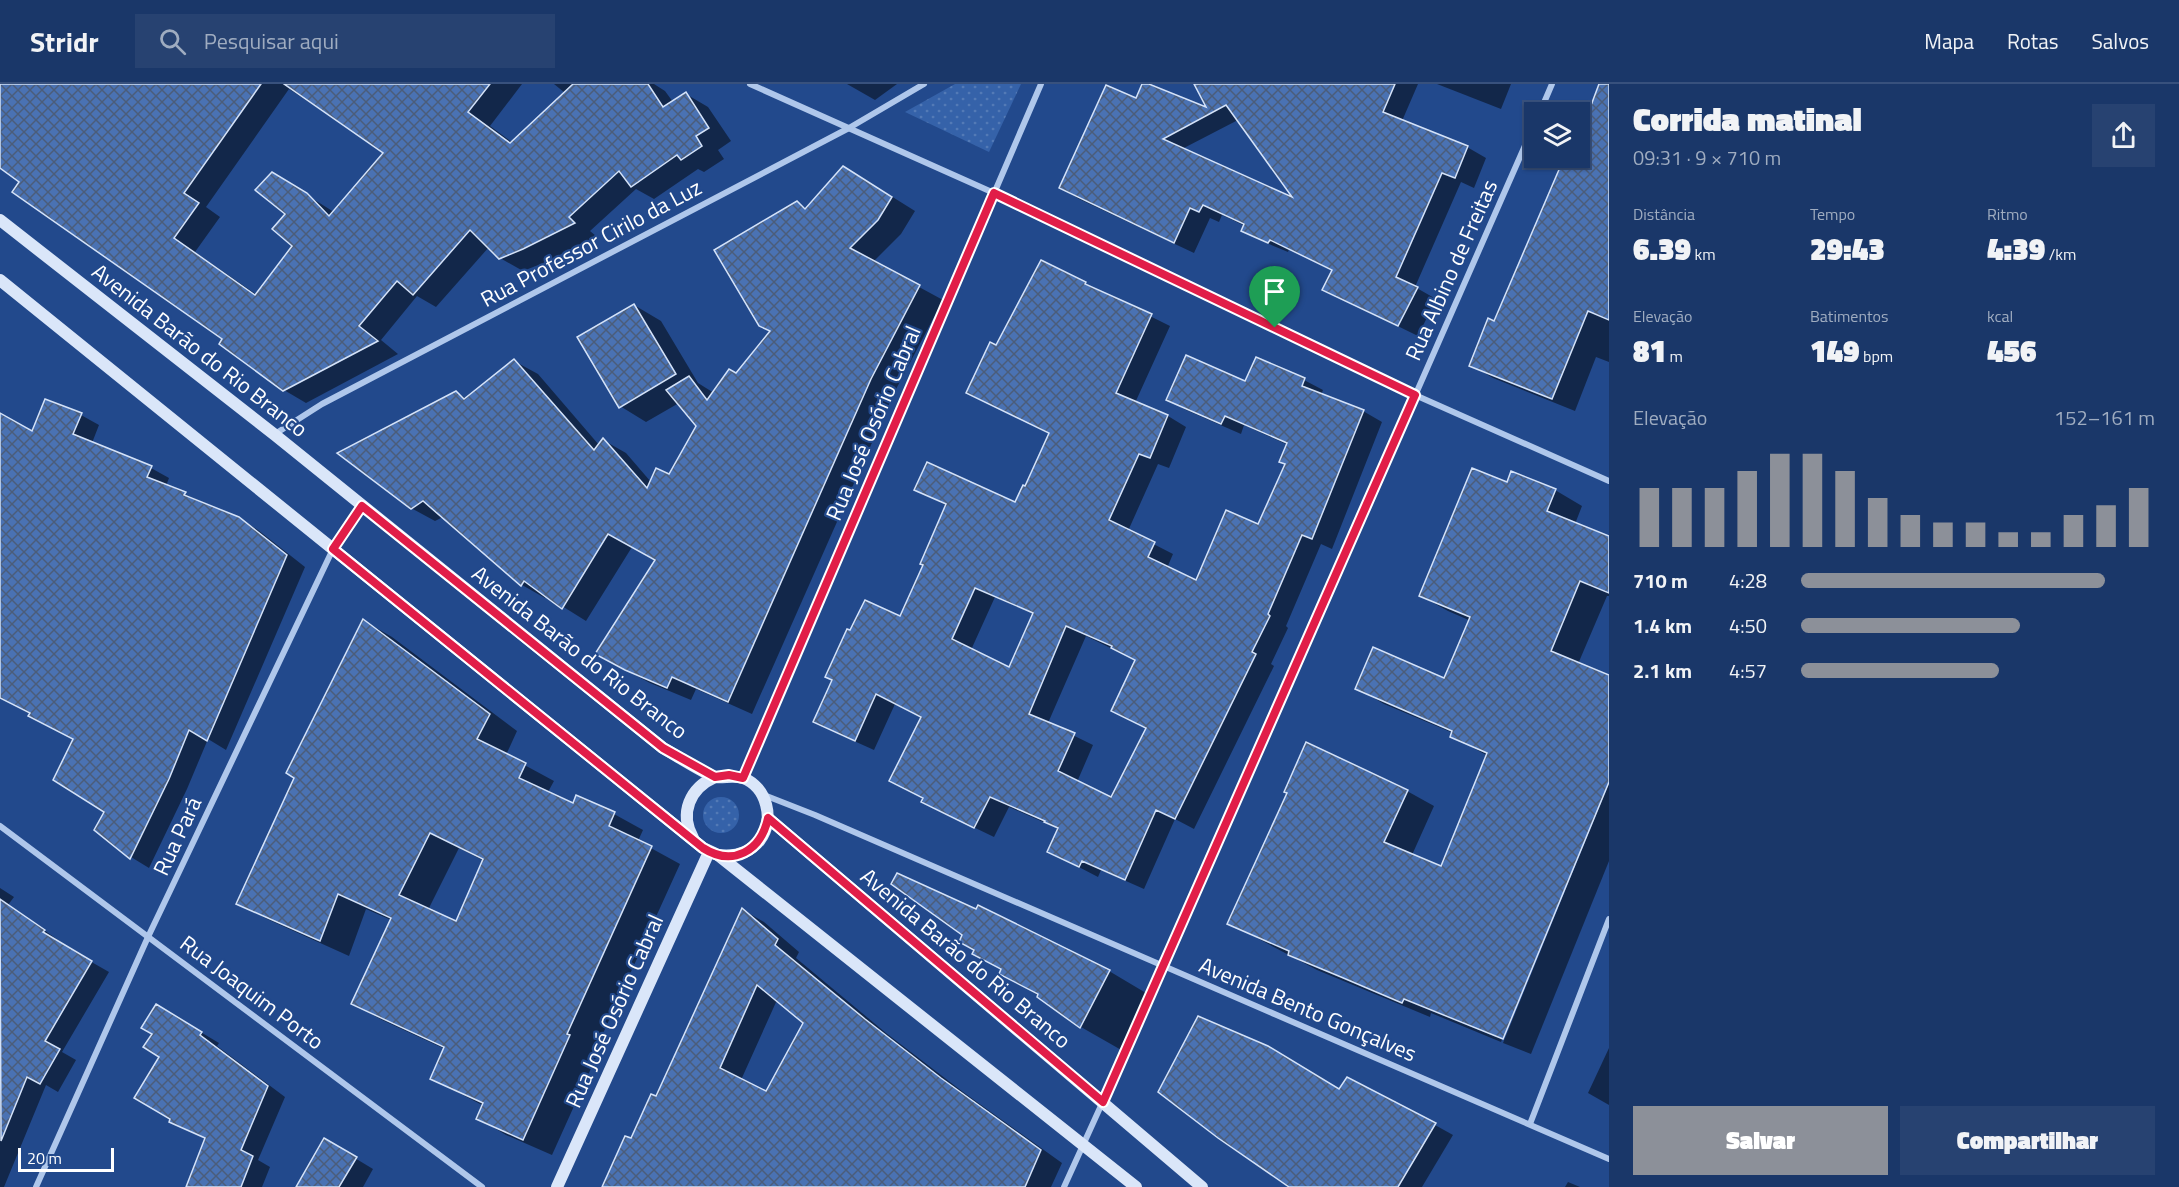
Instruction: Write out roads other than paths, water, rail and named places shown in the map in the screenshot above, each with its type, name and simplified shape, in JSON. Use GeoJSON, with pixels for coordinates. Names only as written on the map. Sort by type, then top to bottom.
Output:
{"type":"FeatureCollection","features":[{"type":"Feature","properties":{"kind":"main road","name":"Avenida Barão do Rio Branco"},"geometry":{"type":"LineString","coordinates":[[0,220],[275,435],[663,748],[715,777],[729,775],[743,778]]}},
{"type":"Feature","properties":{"kind":"main road"},"geometry":{"type":"LineString","coordinates":[[0,280],[697,844],[714,854],[1136,1187]]}},
{"type":"Feature","properties":{"kind":"main road"},"geometry":{"type":"LineString","coordinates":[[697,844],[688,826],[688,806],[697,788],[715,777]]}},
{"type":"Feature","properties":{"kind":"main road"},"geometry":{"type":"LineString","coordinates":[[714,854],[730,856],[742,854],[760,840],[766,829],[767,806],[762,794],[743,778]]}},
{"type":"Feature","properties":{"kind":"main road","name":"Avenida Barão do Rio Branco"},"geometry":{"type":"LineString","coordinates":[[768,818],[1202,1187]]}},
{"type":"Feature","properties":{"kind":"main road","name":"Rua José Osório Cabral"},"geometry":{"type":"LineString","coordinates":[[557,1187],[714,854]]}},
{"type":"Feature","properties":{"kind":"street"},"geometry":{"type":"LineString","coordinates":[[750,84],[994,193],[1415,395],[1609,481]]}},
{"type":"Feature","properties":{"kind":"street","name":"Rua Professor Cirilo da Luz"},"geometry":{"type":"LineString","coordinates":[[275,435],[322,404],[849,128],[924,84]]}},
{"type":"Feature","properties":{"kind":"street","name":"Rua José Osório Cabral"},"geometry":{"type":"LineString","coordinates":[[743,778],[1041,84]]}},
{"type":"Feature","properties":{"kind":"street"},"geometry":{"type":"LineString","coordinates":[[1544,102],[1552,84]]}},
{"type":"Feature","properties":{"kind":"street","name":"Rua Albino de Freitas"},"geometry":{"type":"LineString","coordinates":[[1064,1187],[1164,967],[1524,148]]}},
{"type":"Feature","properties":{"kind":"street","name":"Rua Pará"},"geometry":{"type":"LineString","coordinates":[[36,1187],[148,937],[333,549],[362,506]]}},
{"type":"Feature","properties":{"kind":"street","name":"Avenida Bento Gonçalves"},"geometry":{"type":"LineString","coordinates":[[762,794],[814,814],[1609,1159]]}},
{"type":"Feature","properties":{"kind":"street","name":"Rua Joaquim Porto"},"geometry":{"type":"LineString","coordinates":[[0,826],[482,1187]]}},
{"type":"Feature","properties":{"kind":"street"},"geometry":{"type":"LineString","coordinates":[[1530,1124],[1609,919]]}}]}
